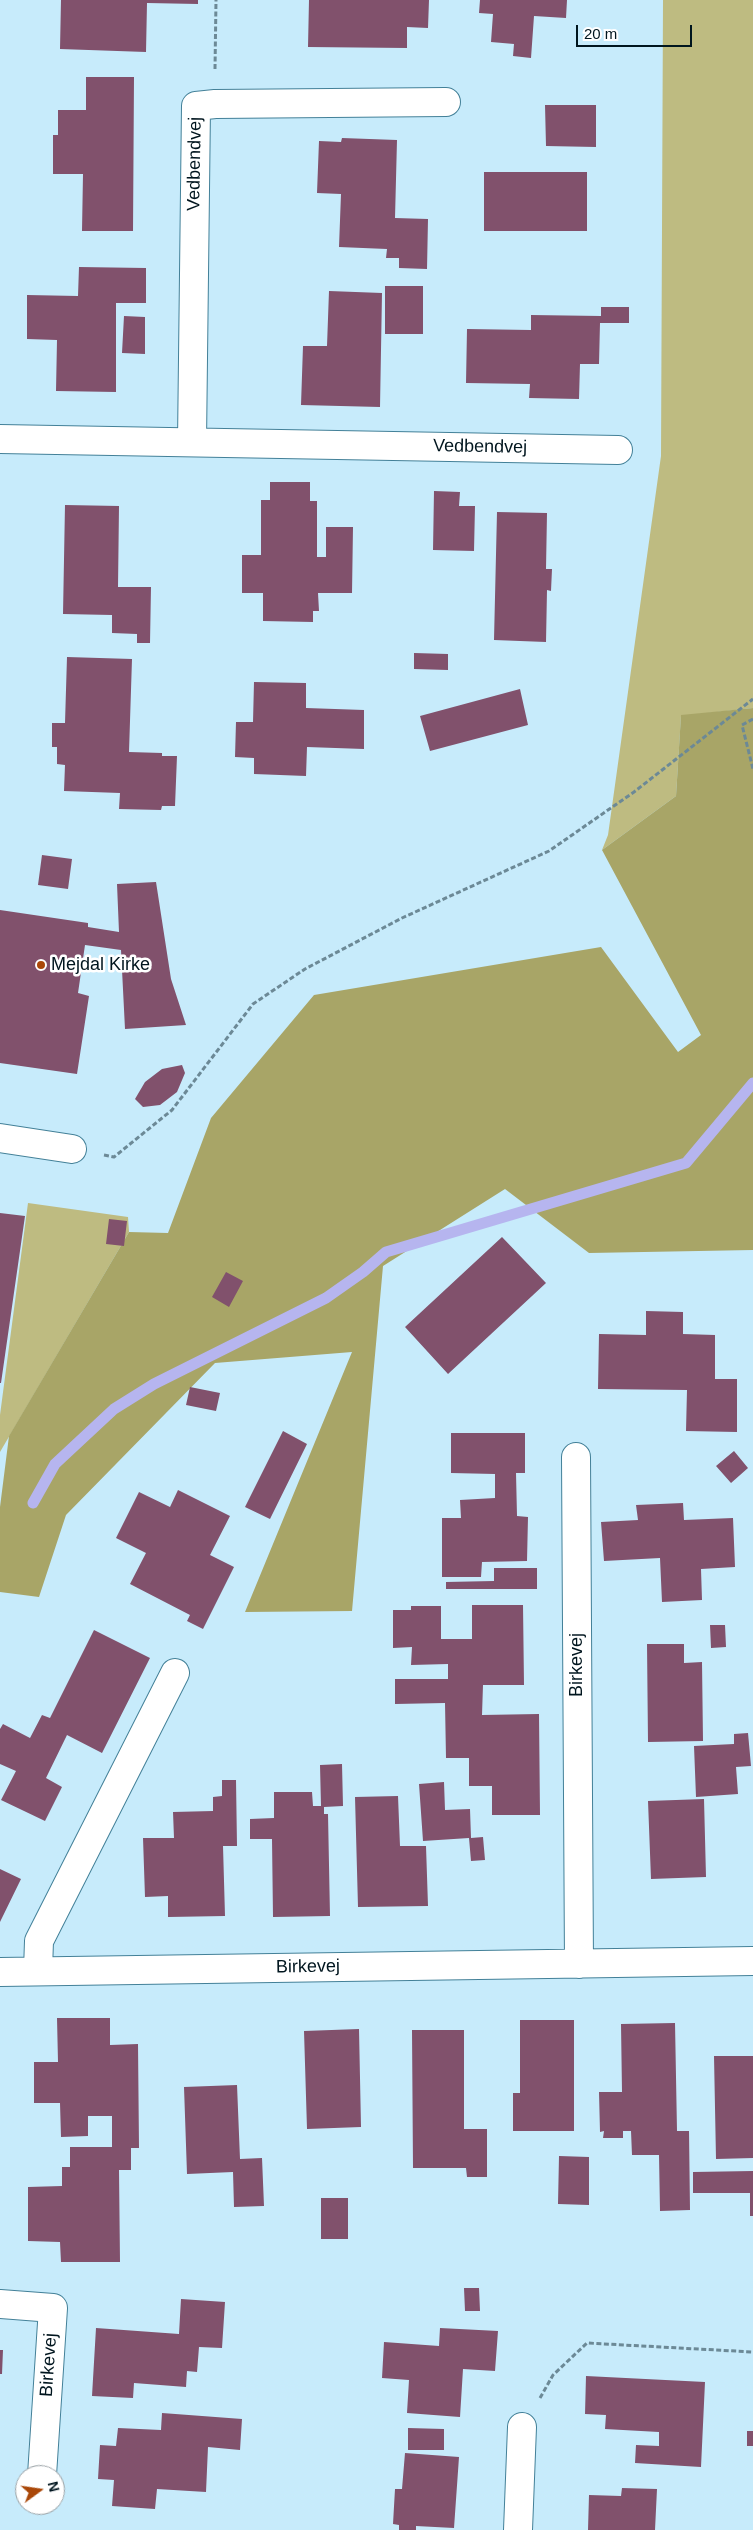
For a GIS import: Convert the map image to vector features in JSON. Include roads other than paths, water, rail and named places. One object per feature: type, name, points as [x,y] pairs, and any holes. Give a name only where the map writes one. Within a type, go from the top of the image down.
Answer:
[{"type":"street","name":"Vedbendvej","points":[[192,442],[196,106],[215,104],[446,102]]},
{"type":"street","name":"Vedbendvej","points":[[0,439],[618,450]]},
{"type":"street","points":[[0,1138],[72,1149]]},
{"type":"street","name":"Birkevej","points":[[576,1457],[579,1964]]},
{"type":"street","points":[[38,1970],[40,1941],[175,1673]]},
{"type":"street","name":"Birkevej","points":[[0,1972],[753,1961]]},
{"type":"street","name":"Birkevej","points":[[0,2304],[53,2308],[43,2465]]},
{"type":"street","points":[[518,2530],[522,2428]]},
{"type":"waterway","points":[[33,1503],[55,1464],[114,1409],[154,1384],[326,1298],[363,1272],[386,1252],[686,1163],[753,1083]]},
{"type":"place","name":"Mejdal Kirke","points":[[41,965]]}]
